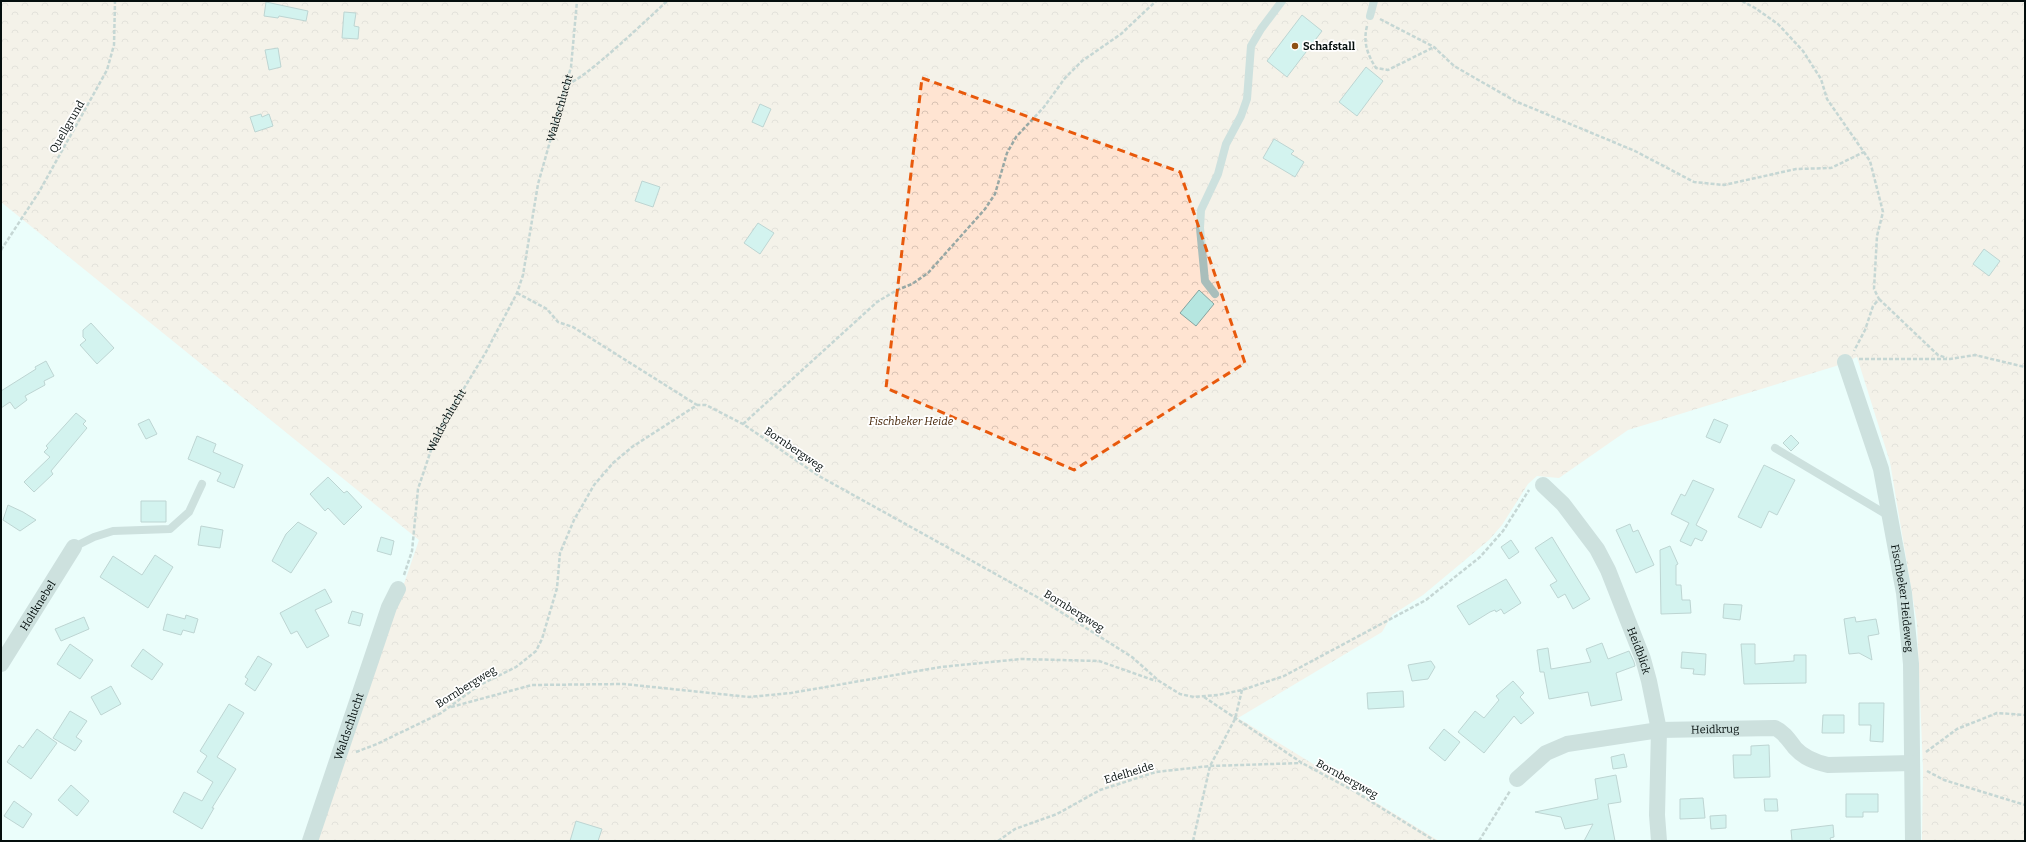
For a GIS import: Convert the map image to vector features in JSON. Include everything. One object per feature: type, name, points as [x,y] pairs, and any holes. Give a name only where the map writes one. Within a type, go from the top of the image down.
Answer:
[{"type":"street","name":"Fischbeker Heideweg","points":[[1851,358],[1881,470],[1891,517],[1909,635],[1913,841]]},
{"type":"street","name":"Heidblick","points":[[1543,485],[1563,504],[1584,529],[1608,570],[1643,659],[1659,730],[1657,815],[1659,841]]},
{"type":"street","name":"Holtknebel","points":[[1,664],[74,547]]},
{"type":"street","name":"Waldschlucht","points":[[310,841],[389,607],[398,589]]},
{"type":"street","name":"Heidkrug","points":[[1517,779],[1546,753],[1567,744],[1659,730],[1775,728],[1784,734],[1803,755],[1818,763],[1912,763]]},
{"type":"lane","points":[[1216,294],[1205,281],[1200,228],[1201,210],[1218,174],[1226,144],[1241,116],[1247,99],[1251,46],[1261,29],[1282,1]]},
{"type":"lane","points":[[1370,16],[1374,1]]},
{"type":"lane","points":[[1775,448],[1891,517]]},
{"type":"lane","points":[[74,547],[94,537],[113,531],[170,529],[189,512],[202,484]]},
{"type":"path","name":"Quellgrund","points":[[1,250],[38,192],[107,70],[114,45],[115,1]]},
{"type":"path","name":"Waldschlucht","points":[[398,589],[409,561],[418,489],[433,444],[446,418],[489,346],[517,294],[523,276],[539,177],[571,66],[577,1]]},
{"type":"path","points":[[567,84],[578,78],[667,1]]},
{"type":"path","points":[[743,424],[877,302],[928,274],[985,209],[995,194],[1007,153],[1016,137],[1044,107],[1064,78],[1082,61],[1121,34],[1156,1]]},
{"type":"path","points":[[1742,1],[1778,24],[1803,51],[1821,79],[1827,99],[1870,161],[1882,212],[1877,236],[1874,289],[1879,299],[1938,355],[1950,359]]},
{"type":"path","points":[[1434,47],[1388,70],[1376,68],[1369,58],[1365,46],[1365,34],[1370,16],[1434,47],[1454,66],[1515,101],[1635,151],[1694,182],[1724,185],[1796,169],[1831,168],[1864,152]]},
{"type":"path","name":"Bornbergweg","points":[[517,294],[547,309],[558,322],[573,327],[697,405],[706,405],[743,424],[820,476],[1036,597],[1132,657],[1159,681],[1180,694],[1203,697],[1235,720],[1271,741],[1302,763],[1354,791],[1435,841]]},
{"type":"path","points":[[1879,299],[1873,306],[1865,330],[1851,358],[1950,359],[1974,355],[2025,367]]},
{"type":"path","name":"Bornbergweg","points":[[337,759],[377,744],[448,708],[478,686],[522,664],[536,651],[542,640],[558,588],[560,553],[574,520],[594,485],[613,464],[632,447],[697,405]]},
{"type":"path","points":[[1203,697],[1242,690],[1284,676],[1426,600],[1480,557],[1503,531],[1532,486],[1543,485]]},
{"type":"path","points":[[448,708],[532,686],[624,684],[749,697],[791,693],[941,667],[1022,660],[1099,661],[1159,681]]},
{"type":"path","points":[[1194,841],[1210,766],[1235,720],[1242,690]]},
{"type":"path","points":[[2025,715],[1997,713],[1957,729],[1912,763],[1944,780],[2025,805]]},
{"type":"path","name":"Edelheide","points":[[998,841],[1015,829],[1057,814],[1100,790],[1156,772],[1210,766],[1302,763]]},
{"type":"path","points":[[1479,841],[1517,779]]},
{"type":"highlighted area","points":[[922,78],[1180,172],[1245,363],[1074,470],[886,388]]},
{"type":"green space","name":"Fischbeker Heide","points":[[1,1],[2025,1],[2025,841],[1922,841],[1923,769],[1917,623],[1890,462],[1857,357],[1836,366],[1628,430],[1559,478],[1537,476],[1528,484],[1502,525],[1489,540],[1423,595],[1392,615],[1382,632],[1238,718],[1439,841],[316,841],[419,540],[1,202]]},
{"type":"building","points":[[266,2],[308,11],[306,21],[279,16],[278,18],[264,16]]},
{"type":"building","points":[[344,12],[356,13],[354,26],[359,27],[358,39],[342,38]]},
{"type":"building","name":"Schafstall","points":[[1302,15],[1322,31],[1287,77],[1267,61]]},
{"type":"building","points":[[278,48],[281,67],[269,70],[265,50]]},
{"type":"building","points":[[1366,67],[1383,81],[1357,116],[1339,102]]},
{"type":"building","points":[[760,104],[771,109],[763,127],[752,122]]},
{"type":"building","points":[[261,114],[262,117],[269,114],[273,126],[255,132],[250,117]]},
{"type":"building","points":[[1274,139],[1294,151],[1291,154],[1304,162],[1295,177],[1263,158]]},
{"type":"building","points":[[642,181],[660,187],[653,207],[635,201]]},
{"type":"building","points":[[758,223],[774,233],[760,254],[744,243]]},
{"type":"building","points":[[1984,249],[2000,261],[1989,276],[1973,264]]},
{"type":"building","points":[[1199,290],[1214,304],[1196,326],[1180,313]]},
{"type":"building","points":[[91,323],[114,348],[97,364],[80,345],[86,340],[83,337],[83,330]]},
{"type":"building","points":[[46,361],[54,376],[44,381],[45,385],[25,396],[27,400],[15,409],[10,402],[1,408],[1,391]]},
{"type":"building","points":[[76,413],[86,421],[83,424],[87,428],[51,471],[53,474],[34,492],[24,482],[50,457],[44,452],[48,448],[46,446]]},
{"type":"building","points":[[149,419],[157,434],[146,439],[138,424]]},
{"type":"building","points":[[1714,419],[1728,425],[1720,443],[1706,437]]},
{"type":"building","points":[[1791,435],[1799,443],[1791,451],[1783,443]]},
{"type":"building","points":[[197,436],[216,444],[213,452],[243,465],[234,488],[217,481],[221,473],[188,459]]},
{"type":"building","points":[[1764,465],[1795,480],[1777,515],[1769,511],[1761,528],[1738,517]]},
{"type":"building","points":[[328,477],[344,493],[347,491],[362,507],[344,525],[328,508],[325,511],[310,494]]},
{"type":"building","points":[[1693,480],[1714,489],[1696,525],[1707,531],[1702,541],[1695,538],[1691,546],[1680,541],[1689,523],[1671,514],[1681,494],[1685,496]]},
{"type":"building","points":[[141,501],[166,501],[166,522],[141,522]]},
{"type":"building","points":[[8,505],[36,520],[20,531],[3,520]]},
{"type":"building","points":[[298,522],[317,533],[291,573],[272,561],[286,534]]},
{"type":"building","points":[[1630,524],[1633,532],[1638,530],[1654,565],[1636,573],[1616,530]]},
{"type":"building","points":[[201,526],[223,530],[220,548],[198,545]]},
{"type":"building","points":[[381,537],[394,541],[391,555],[377,551]]},
{"type":"building","points":[[1552,537],[1590,599],[1573,609],[1565,594],[1558,598],[1550,585],[1557,581],[1535,548]]},
{"type":"building","points":[[1511,540],[1519,552],[1509,559],[1501,547]]},
{"type":"building","points":[[1670,546],[1678,564],[1676,565],[1676,585],[1681,585],[1682,600],[1690,600],[1691,613],[1661,614],[1660,550]]},
{"type":"building","points":[[155,555],[173,567],[148,608],[100,577],[113,556],[142,575]]},
{"type":"building","points":[[1506,579],[1521,603],[1504,614],[1501,609],[1496,612],[1495,610],[1490,612],[1469,625],[1457,606]]},
{"type":"building","points":[[325,589],[332,602],[315,610],[329,636],[307,648],[297,631],[291,634],[280,613]]},
{"type":"building","points":[[1724,604],[1742,605],[1740,620],[1723,618]]},
{"type":"building","points":[[352,611],[363,614],[360,626],[348,623]]},
{"type":"building","points":[[167,614],[185,619],[186,615],[198,619],[194,633],[183,630],[181,635],[163,630]]},
{"type":"building","points":[[84,617],[89,629],[61,641],[55,629]]},
{"type":"building","points":[[1855,617],[1856,622],[1876,619],[1879,634],[1868,636],[1872,660],[1859,653],[1849,654],[1844,619]]},
{"type":"building","points":[[1602,643],[1608,659],[1629,651],[1634,662],[1635,666],[1616,673],[1622,700],[1591,706],[1588,692],[1549,699],[1544,672],[1540,672],[1537,650],[1548,648],[1551,669],[1591,662],[1586,649]]},
{"type":"building","points":[[70,644],[93,660],[80,679],[57,664]]},
{"type":"building","points":[[1741,644],[1755,644],[1755,664],[1794,661],[1794,655],[1806,655],[1806,683],[1744,684]]},
{"type":"building","points":[[143,649],[163,664],[152,680],[131,666]]},
{"type":"building","points":[[1682,652],[1706,654],[1705,675],[1693,674],[1694,669],[1681,668]]},
{"type":"building","points":[[258,656],[272,664],[255,691],[245,684],[248,679],[245,677]]},
{"type":"building","points":[[1431,661],[1435,667],[1428,679],[1412,681],[1408,665]]},
{"type":"building","points":[[1513,681],[1524,693],[1520,697],[1534,713],[1521,724],[1514,716],[1484,753],[1458,732],[1475,711],[1484,718],[1499,700],[1496,696]]},
{"type":"building","points":[[111,686],[121,704],[101,715],[91,697]]},
{"type":"building","points":[[1403,691],[1404,707],[1368,709],[1367,693]]},
{"type":"building","points":[[1859,703],[1884,703],[1883,742],[1870,741],[1871,725],[1859,725]]},
{"type":"building","points":[[229,704],[244,713],[217,757],[236,769],[212,808],[214,808],[202,829],[173,812],[184,792],[202,801],[213,782],[197,772],[207,756],[200,751]]},
{"type":"building","points":[[70,711],[87,721],[76,737],[82,741],[75,751],[53,738]]},
{"type":"building","points":[[1823,715],[1844,715],[1844,733],[1822,733]]},
{"type":"building","points":[[37,729],[57,743],[31,779],[7,762],[19,745],[23,748]]},
{"type":"building","points":[[1444,729],[1460,742],[1445,761],[1429,748]]},
{"type":"building","points":[[1769,745],[1770,777],[1734,778],[1733,755],[1751,755],[1751,746]]},
{"type":"building","points":[[1624,754],[1627,767],[1613,769],[1611,757]]},
{"type":"building","points":[[1616,775],[1621,802],[1608,804],[1615,841],[1584,841],[1593,824],[1565,829],[1561,817],[1535,812],[1598,799],[1595,779]]},
{"type":"building","points":[[71,785],[89,801],[77,816],[58,800]]},
{"type":"building","points":[[1846,794],[1878,794],[1878,812],[1863,812],[1863,817],[1846,817]]},
{"type":"building","points":[[1703,798],[1705,818],[1680,819],[1680,799]]},
{"type":"building","points":[[1764,799],[1777,799],[1778,811],[1765,811]]},
{"type":"building","points":[[14,801],[32,814],[23,828],[4,816]]},
{"type":"building","points":[[1726,815],[1726,828],[1711,829],[1710,816]]},
{"type":"building","points":[[576,821],[602,829],[598,841],[570,841]]},
{"type":"building","points":[[1833,825],[1834,837],[1830,838],[1831,841],[1792,841],[1791,830]]},
{"type":"place","name":"Schafstall","points":[[1295,46]]}]
